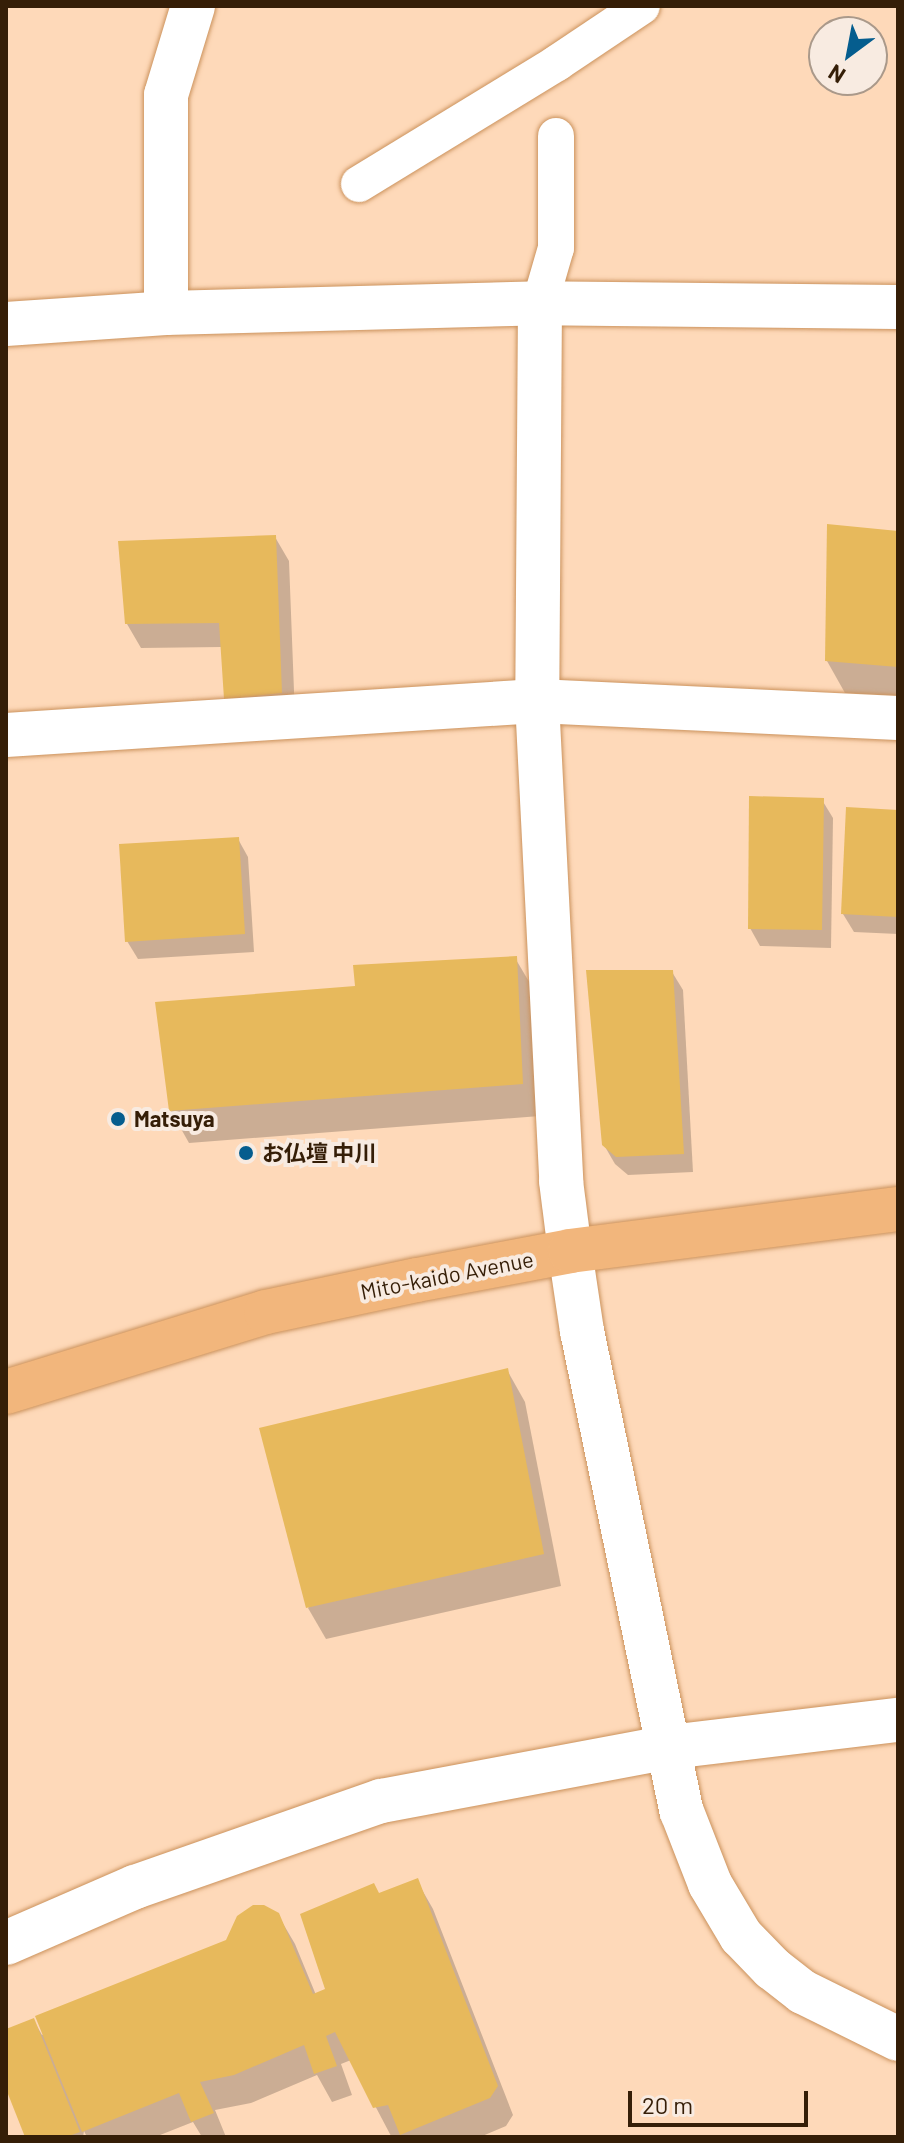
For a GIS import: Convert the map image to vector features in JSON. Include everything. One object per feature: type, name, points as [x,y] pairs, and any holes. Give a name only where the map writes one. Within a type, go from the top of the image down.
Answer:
[{"type":"highway","name":"Mito-kaido Avenue","points":[[6,1392],[266,1312],[570,1251],[898,1209]]},
{"type":"street","points":[[166,313],[166,95],[193,6]]},
{"type":"street","points":[[540,303],[537,701],[561,1181],[582,1331],[682,1812],[710,1884],[741,1936],[772,1968],[803,1992],[898,2039]]},
{"type":"street","points":[[6,324],[166,313],[540,303],[898,307]]},
{"type":"street","points":[[6,735],[537,701],[898,718]]},
{"type":"street","points":[[6,1943],[135,1887],[381,1801],[670,1747],[898,1720]]},
{"type":"lane","points":[[359,184],[557,63],[642,6]]},
{"type":"lane","points":[[540,303],[556,248],[556,136]]},
{"type":"building","points":[[827,524],[898,531],[898,667],[825,661]]},
{"type":"building","points":[[276,535],[282,693],[224,699],[219,623],[125,624],[118,541]]},
{"type":"building","points":[[749,796],[824,798],[822,930],[748,929]]},
{"type":"building","points":[[846,807],[898,810],[898,917],[841,914]]},
{"type":"building","points":[[239,837],[245,934],[125,942],[119,844]]},
{"type":"building","points":[[517,956],[523,1084],[169,1111],[155,1002],[355,986],[353,965]]},
{"type":"building","points":[[586,970],[673,970],[684,1154],[616,1157],[602,1145]]},
{"type":"building","points":[[508,1368],[544,1554],[306,1608],[259,1428]]},
{"type":"building","points":[[418,1878],[498,2086],[490,2098],[400,2135],[388,2105],[373,2108],[335,2032],[326,2036],[337,2066],[314,2074],[304,2045],[234,2075],[200,2082],[214,2113],[191,2122],[179,2093],[82,2132],[35,2016],[226,1940],[237,1916],[253,1905],[264,1905],[279,1913],[313,1994],[325,1989],[300,1914],[374,1883],[379,1893]]},
{"type":"building","points":[[34,2018],[80,2132],[66,2137],[25,2137],[6,2089],[6,2029]]},
{"type":"place","name":"Matsuya","points":[[118,1119]]},
{"type":"place","name":"お仏壇 中川","points":[[246,1153]]}]
